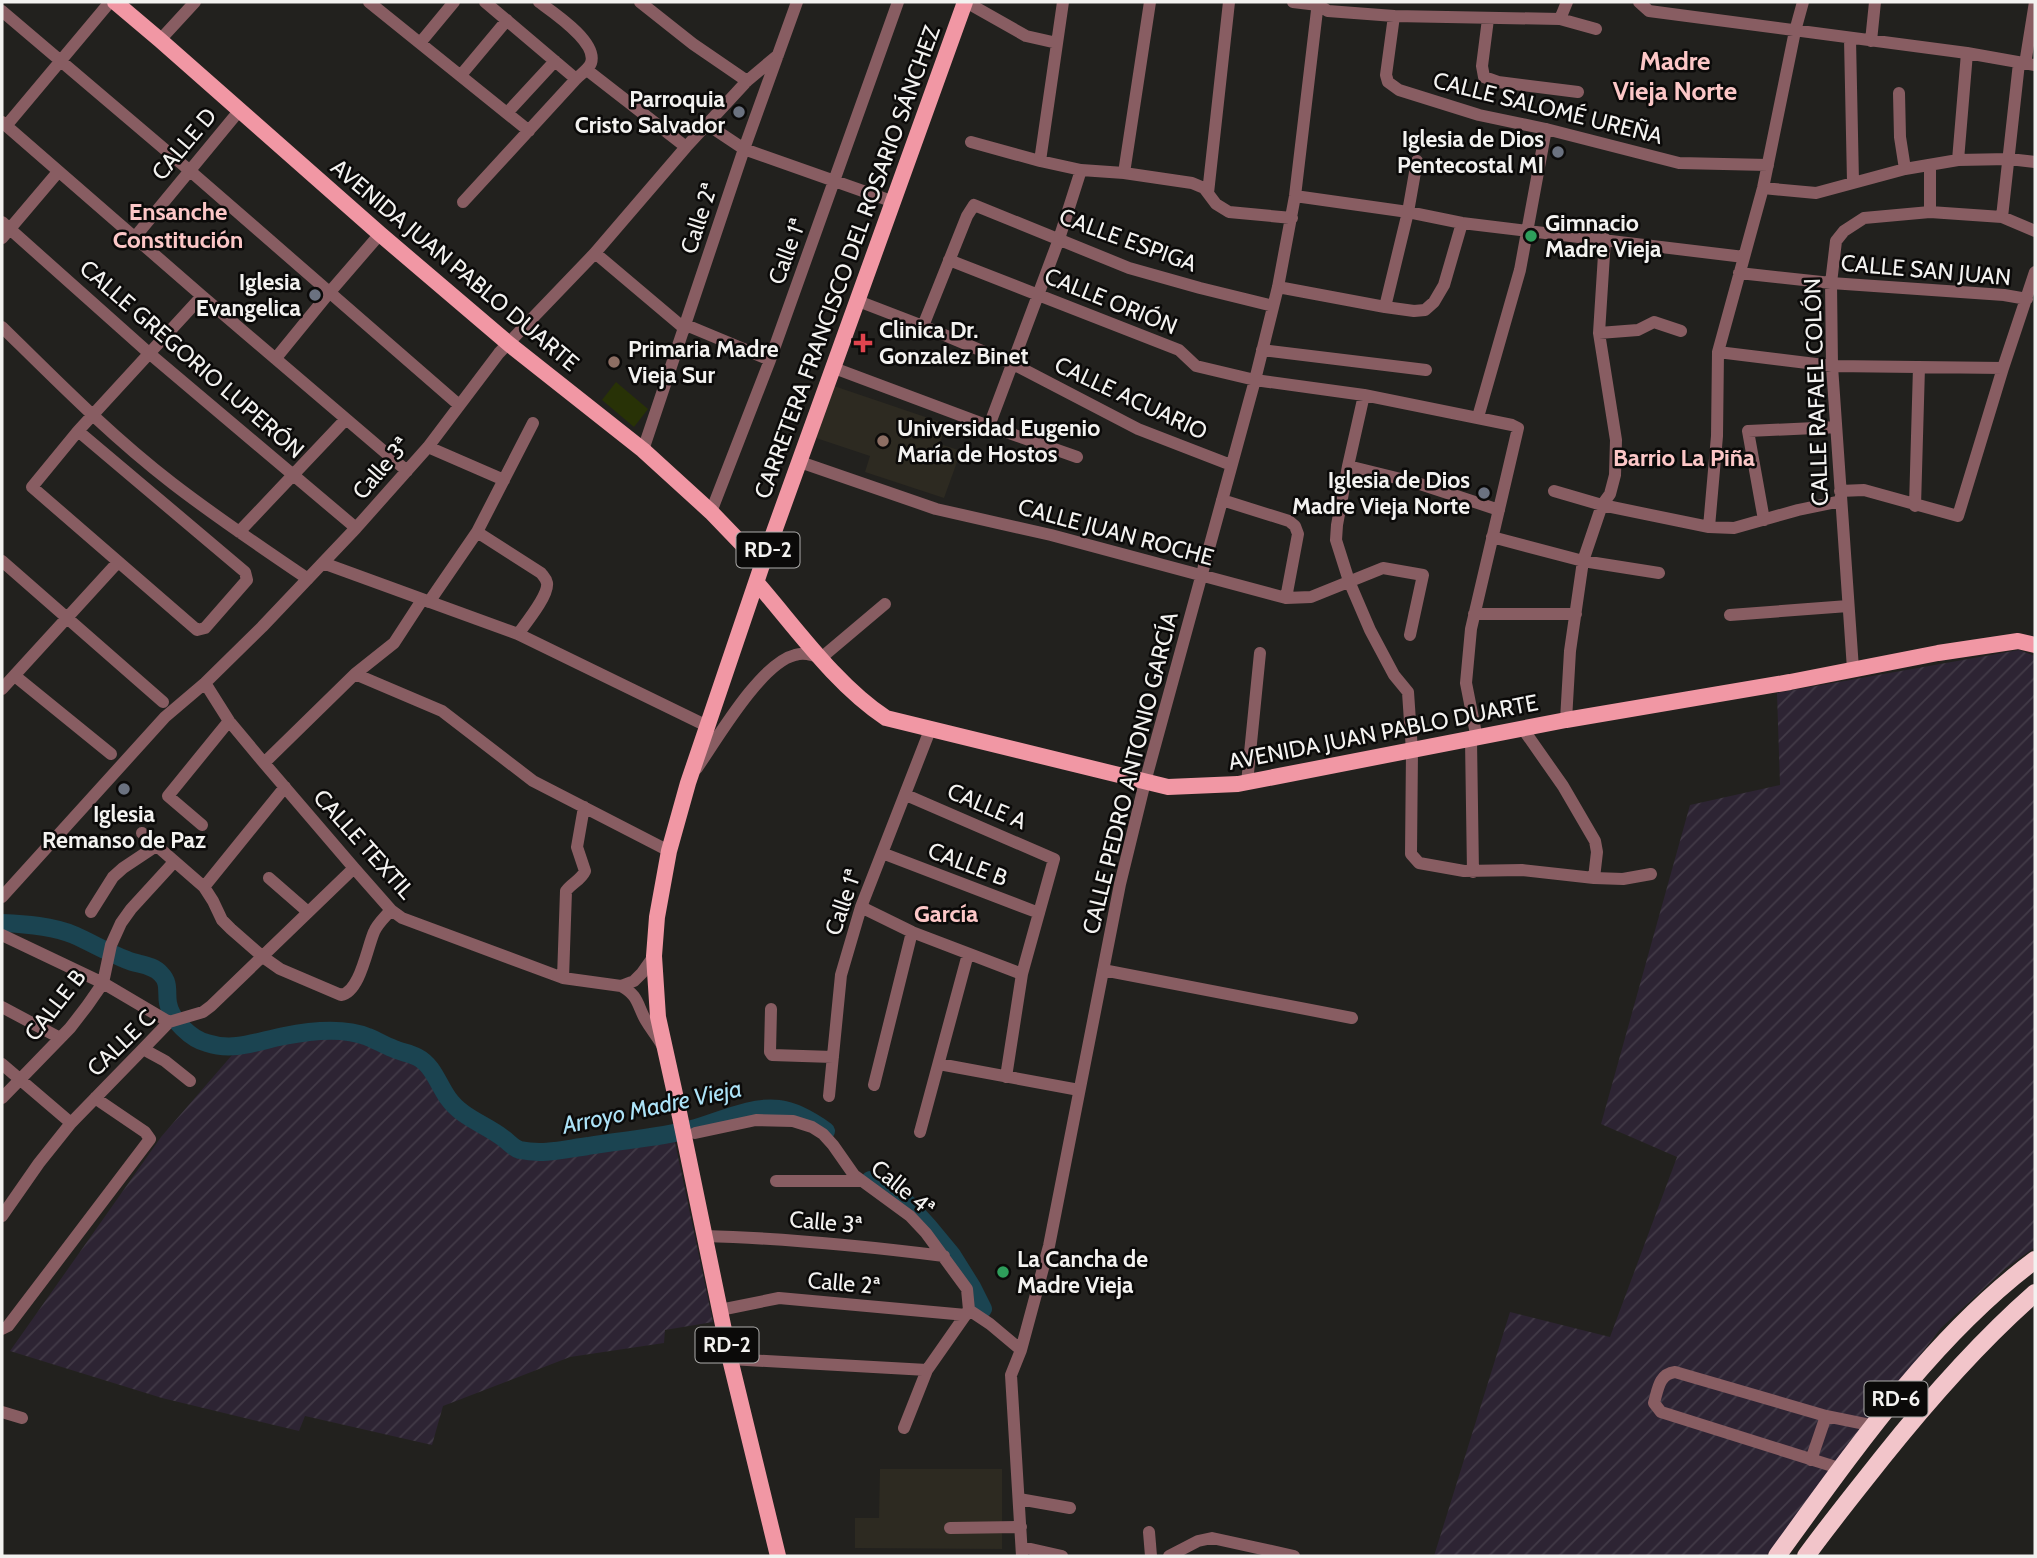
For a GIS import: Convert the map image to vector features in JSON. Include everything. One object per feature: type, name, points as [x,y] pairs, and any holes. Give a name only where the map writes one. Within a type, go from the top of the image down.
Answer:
[{"type":"highway","name":"RD-6","points":[[1777,1556],[1875,1426],[1944,1344],[1977,1310],[2035,1261]]},
{"type":"highway","name":"RD-6","points":[[1806,1556],[1928,1402],[1978,1346],[2035,1293]]},
{"type":"main road","name":"AVENIDA JUAN PABLO DUARTE","points":[[112,2],[160,40],[509,344],[643,450],[711,512],[762,565]]},
{"type":"main road","name":"CARRETERA FRANCISCO DEL ROSARIO SÁNCHEZ","points":[[778,1556],[730,1359],[704,1236],[689,1132],[679,1112],[663,1046],[654,991],[657,917],[669,851],[707,726],[762,565],[966,2]]},
{"type":"main road","name":"AVENIDA JUAN PABLO DUARTE","points":[[757,583],[863,704],[886,719],[1168,787],[1247,783],[1566,720],[1790,682],[1853,668],[2018,641],[2035,645]]},
{"type":"street","points":[[112,2],[4,124],[407,471]]},
{"type":"street","points":[[160,40],[195,2]]},
{"type":"street","points":[[369,2],[529,131]]},
{"type":"street","points":[[420,43],[454,2]]},
{"type":"street","points":[[485,2],[576,79]]},
{"type":"street","points":[[463,202],[592,62],[587,44],[580,35],[540,2]]},
{"type":"street","points":[[640,2],[692,44],[747,81]]},
{"type":"street","name":"Calle 2ª","points":[[643,450],[744,149],[797,2]]},
{"type":"street","name":"Calle 1ª","points":[[711,512],[770,360],[898,2]]},
{"type":"street","points":[[966,2],[1027,36],[1057,43]]},
{"type":"street","points":[[1040,161],[1063,2]]},
{"type":"street","points":[[1124,173],[1150,2]]},
{"type":"street","points":[[1209,193],[1229,2]]},
{"type":"street","points":[[1293,2],[1318,3],[1328,11],[1394,16],[1560,19],[1596,29]]},
{"type":"street","points":[[1560,19],[1567,2]]},
{"type":"street","points":[[1639,2],[1649,11],[1967,53],[2026,64]]},
{"type":"street","points":[[1709,527],[1717,436],[1718,352],[1763,188],[1803,2]]},
{"type":"street","points":[[1871,41],[1875,2]]},
{"type":"street","points":[[2002,217],[2008,159],[2034,9],[2021,2]]},
{"type":"street","name":"CALLE PEDRO ANTONIO GARCÍA","points":[[1022,1552],[1011,1375],[1021,1350],[1049,1246],[1120,884],[1145,782],[1278,287],[1292,218],[1318,3]]},
{"type":"street","points":[[2,10],[459,405]]},
{"type":"street","name":"CALLE SALOMÉ UREÑA","points":[[1394,16],[1386,75],[1393,87],[1406,93],[1479,116],[1546,129],[1679,163],[1768,165]]},
{"type":"street","points":[[1488,19],[1482,66],[1484,77],[1498,82],[1578,92]]},
{"type":"street","points":[[461,75],[507,20]]},
{"type":"street","points":[[1850,39],[1853,182]]},
{"type":"street","points":[[1958,160],[1967,53]]},
{"type":"street","name":"Calle 3ª","points":[[2,897],[165,717],[205,683],[356,528],[428,447],[499,353],[595,253],[747,81],[778,55]]},
{"type":"street","points":[[507,113],[555,61]]},
{"type":"street","points":[[587,70],[686,147]]},
{"type":"street","points":[[1899,93],[1900,137],[1905,169]]},
{"type":"street","name":"CALLE D","points":[[135,237],[239,111]]},
{"type":"street","points":[[708,125],[744,149],[894,202]]},
{"type":"street","points":[[1478,418],[1520,270],[1546,129]]},
{"type":"street","points":[[971,142],[1081,170],[1192,183],[1204,188],[1216,204],[1228,212],[1292,218]]},
{"type":"street","points":[[1763,188],[1816,193],[1905,169],[1958,160],[2008,159],[2035,162]]},
{"type":"street","points":[[1385,307],[1408,212],[1417,161]]},
{"type":"street","points":[[1930,164],[1930,212]]},
{"type":"street","points":[[989,426],[1059,239],[1081,170]]},
{"type":"street","points":[[5,230],[58,172]]},
{"type":"street","points":[[1295,196],[1408,212],[1462,223],[1744,257]]},
{"type":"street","name":"CALLE ESPIGA","points":[[949,260],[974,205],[1129,268],[1273,306]]},
{"type":"street","name":"CALLE RAFAEL COLÓN","points":[[1853,668],[1832,366],[1830,283],[1836,241],[1844,231],[1864,218],[1930,212],[2002,217],[2035,231]]},
{"type":"street","points":[[1278,287],[1421,311],[1431,305],[1444,285],[1462,223]]},
{"type":"street","name":"CALLE GREGORIO LUPERÓN","points":[[5,230],[356,528]]},
{"type":"street","points":[[276,358],[380,234]]},
{"type":"street","points":[[1566,720],[1570,651],[1583,561],[1602,505],[1610,494],[1615,475],[1619,429],[1599,333],[1605,239]]},
{"type":"street","points":[[595,253],[685,327],[770,360]]},
{"type":"street","points":[[922,326],[949,260]]},
{"type":"street","name":"CALLE ORIÓN","points":[[949,260],[1179,351],[1196,366],[1255,380],[1364,395],[1512,425],[1518,428],[1499,510]]},
{"type":"street","points":[[1554,491],[1602,505],[1709,527],[1734,528],[1864,491],[1958,516],[2035,272]]},
{"type":"street","name":"CALLE SAN JUAN","points":[[1739,273],[2027,299]]},
{"type":"street","points":[[78,431],[245,572],[247,578],[205,628],[197,630],[32,487],[78,431],[202,296]]},
{"type":"street","name":"CALLE ACUARIO","points":[[858,302],[1013,364],[1138,429],[1231,466]]},
{"type":"street","points":[[1599,333],[1638,330],[1654,322],[1681,331]]},
{"type":"street","points":[[2,327],[93,415],[170,482],[308,579]]},
{"type":"street","points":[[1262,350],[1426,370]]},
{"type":"street","points":[[1718,352],[1832,366],[2003,368]]},
{"type":"street","points":[[1915,506],[1919,367]]},
{"type":"street","points":[[834,368],[1077,457]]},
{"type":"street","points":[[1364,395],[1338,517],[1336,540],[1349,582],[1388,664],[1408,692],[1412,751],[1411,854],[1419,863],[1455,871],[1522,870],[1623,879],[1651,874]]},
{"type":"street","points":[[239,532],[346,419]]},
{"type":"street","points":[[264,763],[355,674],[394,643],[478,533],[533,422]]},
{"type":"street","points":[[1763,520],[1748,431],[1836,427]]},
{"type":"street","points":[[428,447],[504,480]]},
{"type":"street","name":"CALLE JUAN ROCHE","points":[[800,462],[936,509],[1051,535],[1286,598],[1311,597],[1383,568],[1423,575],[1410,635]]},
{"type":"street","points":[[1348,466],[1418,483],[1499,510],[1471,629],[1466,683],[1474,739],[1473,872]]},
{"type":"street","points":[[1222,500],[1289,521],[1295,526],[1298,534],[1286,598]]},
{"type":"street","points":[[478,533],[541,572],[545,579],[547,585],[544,595],[518,634]]},
{"type":"street","points":[[1492,537],[1583,561],[1659,573]]},
{"type":"street","points":[[2,689],[118,562]]},
{"type":"street","points":[[2,563],[163,702]]},
{"type":"street","points":[[323,563],[518,634],[707,726]]},
{"type":"street","points":[[688,783],[740,706],[770,669],[793,655],[808,653],[821,658],[885,604]]},
{"type":"street","points":[[1730,615],[1848,606]]},
{"type":"street","points":[[1474,614],[1576,614]]},
{"type":"street","points":[[1247,783],[1260,653]]},
{"type":"street","points":[[355,674],[442,711],[533,781],[669,851]]},
{"type":"street","points":[[15,676],[111,754]]},
{"type":"street","name":"CALLE TEXTIL","points":[[205,683],[229,721],[391,910],[402,918],[563,978],[621,986]]},
{"type":"street","points":[[202,825],[168,796],[229,721]]},
{"type":"street","points":[[1523,729],[1563,786],[1595,841],[1597,852],[1594,878]]},
{"type":"street","name":"Calle 1ª","points":[[829,1096],[841,975],[861,908],[930,730]]},
{"type":"street","points":[[204,887],[285,787]]},
{"type":"street","name":"CALLE A","points":[[906,795],[1053,857],[1038,914]]},
{"type":"street","points":[[563,978],[566,891],[585,871],[578,847],[584,807]]},
{"type":"street","points":[[142,833],[204,887],[222,920],[263,957],[280,969],[341,995],[347,994],[356,982],[374,931],[391,910]]},
{"type":"street","points":[[91,912],[113,877],[156,846]]},
{"type":"street","name":"CALLE B","points":[[882,853],[1038,914]]},
{"type":"street","name":"CALLE B","points":[[2,1098],[70,1028],[103,983],[109,951],[121,923],[174,862]]},
{"type":"street","name":"CALLE C","points":[[2,1216],[71,1123],[169,1023],[203,1012],[211,1006],[354,868]]},
{"type":"street","points":[[270,878],[308,912]]},
{"type":"street","points":[[861,908],[912,932],[1022,974]]},
{"type":"street","points":[[1006,1077],[1022,974],[1038,914]]},
{"type":"street","points":[[874,1085],[912,932]]},
{"type":"street","points":[[2,934],[103,983],[169,1023]]},
{"type":"street","points":[[920,1132],[968,954]]},
{"type":"street","points":[[621,986],[634,981],[642,974],[654,956]]},
{"type":"street","points":[[1103,970],[1352,1018]]},
{"type":"street","points":[[621,986],[635,997],[663,1046]]},
{"type":"street","points":[[2,1007],[60,1038]]},
{"type":"street","points":[[771,1009],[772,1055],[832,1057]]},
{"type":"street","points":[[143,1049],[165,1061],[190,1081]]},
{"type":"street","points":[[939,1064],[1079,1090]]},
{"type":"street","points":[[2,1065],[71,1123]]},
{"type":"street","points":[[2,1329],[8,1326],[150,1139],[145,1132],[95,1098]]},
{"type":"street","name":"Calle 4ª","points":[[689,1132],[756,1120],[793,1121],[812,1127],[822,1134],[860,1181],[910,1216],[926,1233],[967,1289],[967,1313]]},
{"type":"street","points":[[776,1181],[860,1181]]},
{"type":"street","name":"Calle 3ª","points":[[704,1236],[846,1244],[944,1256]]},
{"type":"street","name":"Calle 2ª","points":[[720,1310],[779,1298],[967,1313]]},
{"type":"street","points":[[904,1428],[927,1370],[967,1313],[990,1324],[1021,1350]]},
{"type":"street","points":[[730,1359],[927,1370]]},
{"type":"street","points":[[1842,1469],[1661,1412],[1654,1403],[1662,1379],[1665,1374],[1675,1372],[1826,1416],[1875,1426]]},
{"type":"street","points":[[2,1412],[22,1418]]},
{"type":"street","points":[[1811,1460],[1826,1416]]},
{"type":"street","points":[[1019,1499],[1070,1508]]},
{"type":"street","points":[[950,1528],[1021,1527]]},
{"type":"street","points":[[1149,1532],[1151,1556]]},
{"type":"street","points":[[1170,1556],[1198,1541],[1212,1538],[1294,1556]]},
{"type":"street","points":[[1022,1552],[1062,1556]]},
{"type":"shaded area","name":"Universidad Eugenio María de Hostos","points":[[834,386],[946,424],[940,444],[961,451],[944,498],[865,472],[870,456],[816,438]]},
{"type":"shaded area","points":[[2019,650],[2035,656],[2035,1247],[2006,1268],[1941,1328],[1766,1556],[1434,1556],[1510,1312],[1610,1337],[1677,1157],[1601,1124],[1690,805],[1780,785],[1777,693]]},
{"type":"shaded area","points":[[349,1032],[366,1036],[425,1062],[449,1100],[465,1116],[502,1137],[516,1149],[535,1153],[555,1152],[673,1133],[713,1322],[665,1330],[664,1343],[570,1357],[443,1406],[432,1445],[305,1416],[299,1431],[162,1398],[10,1351],[161,1137],[239,1047],[286,1035]]},
{"type":"shaded area","points":[[880,1469],[1002,1469],[1002,1549],[855,1548],[855,1518],[879,1518]]},
{"type":"green space","points":[[616,382],[648,409],[634,427],[602,400]]},
{"type":"waterway","name":"Arroyo Madre Vieja","points":[[2,923],[57,929],[131,962],[153,968],[166,981],[168,1003],[177,1022],[207,1043],[236,1046],[294,1034],[337,1031],[359,1034],[414,1056],[423,1060],[460,1111],[520,1150],[554,1151],[666,1135],[769,1108],[798,1114],[826,1131]]},
{"type":"waterway","name":"Arroyo Madre Vieja","points":[[870,1180],[908,1204],[928,1226],[952,1255],[983,1309]]},
{"type":"place","name":"Parroquia Cristo Salvador","points":[[739,112]]},
{"type":"place","name":"Iglesia de Dios Pentecostal MI","points":[[1558,152]]},
{"type":"place","name":"Gimnacio Madre Vieja","points":[[1531,236]]},
{"type":"place","name":"Iglesia Evangelica","points":[[315,295]]},
{"type":"place","name":"Clinica Dr. Gonzalez Binet","points":[[863,343]]},
{"type":"place","name":"Primaria Madre Vieja Sur","points":[[614,362]]},
{"type":"place","name":"Universidad Eugenio María de Hostos","points":[[883,441]]},
{"type":"place","name":"Iglesia de Dios Madre Vieja Norte","points":[[1484,493]]},
{"type":"place","name":"Iglesia Remanso de Paz","points":[[124,789]]},
{"type":"place","name":"La Cancha de Madre Vieja","points":[[1003,1272]]},
{"type":"district","name":"Madre Vieja Norte","points":[[1675,76]]},
{"type":"district","name":"Ensanche Constitución","points":[[178,226]]},
{"type":"district","name":"Barrio La Piña","points":[[1684,458]]},
{"type":"district","name":"García","points":[[946,914]]}]
